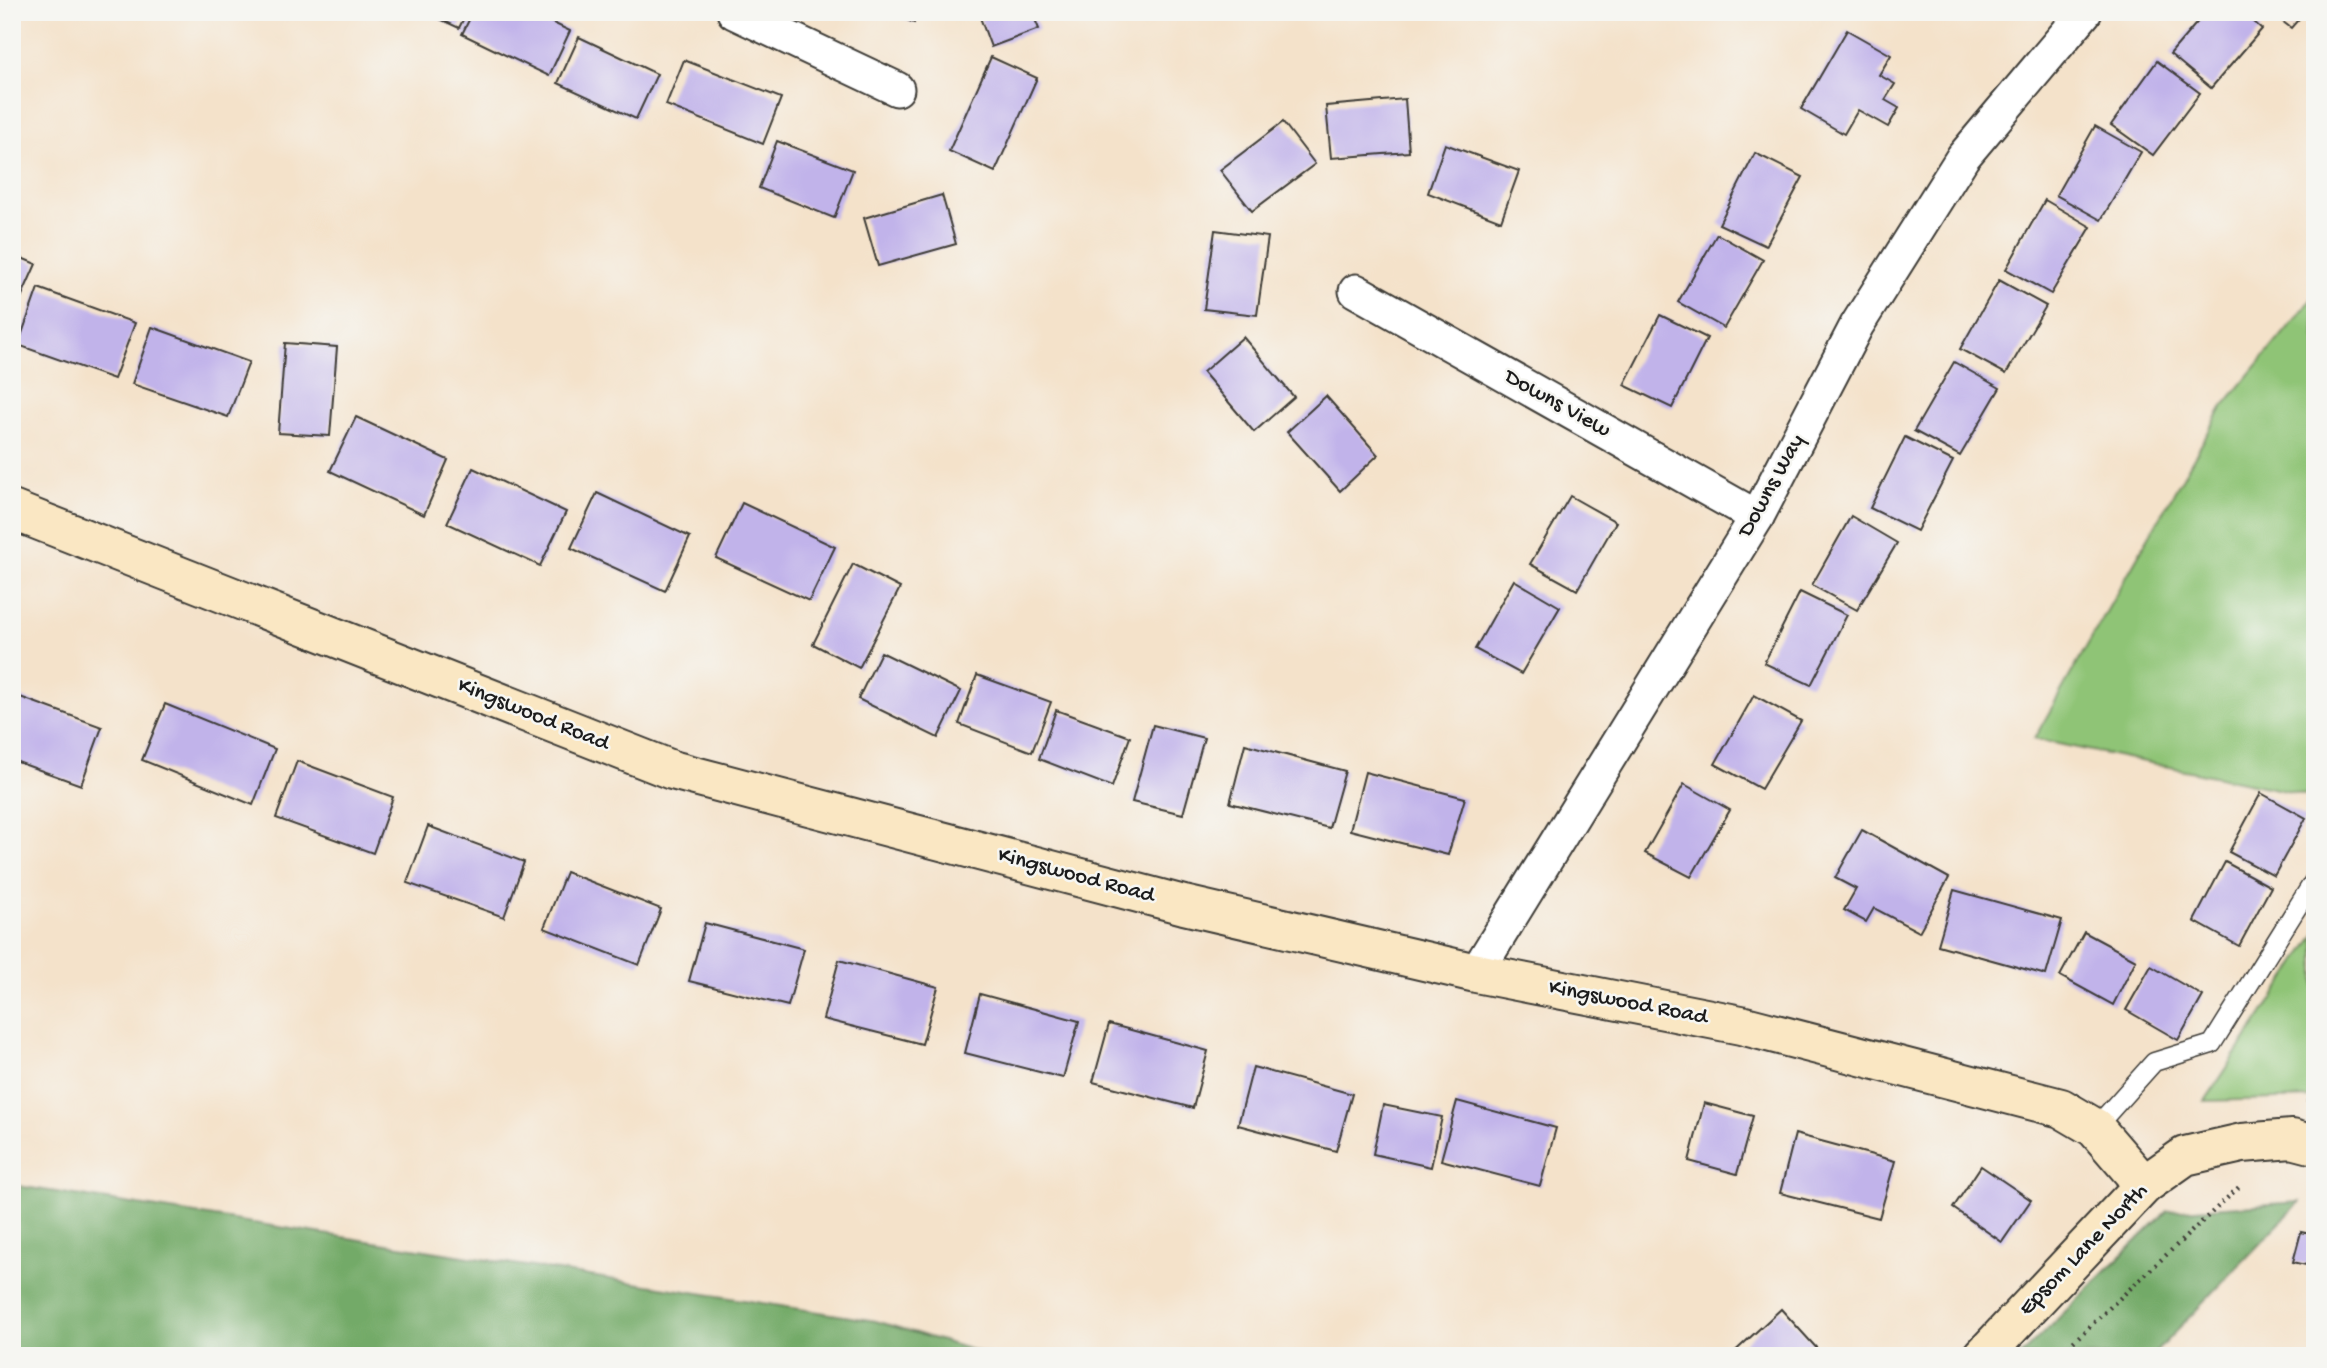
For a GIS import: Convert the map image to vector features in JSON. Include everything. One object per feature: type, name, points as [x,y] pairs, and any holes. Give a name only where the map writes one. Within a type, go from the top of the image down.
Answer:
[{"type":"street","points":[[734,12],[897,89]]},
{"type":"street","name":"Downs Way","points":[[1476,973],[1757,517],[1857,325],[1963,157],[2085,12]]},
{"type":"street","name":"Downs View","points":[[1356,292],[1757,517]]},
{"type":"street","name":"Kingswood Road","points":[[12,510],[672,770],[1184,905],[1476,973],[1741,1025],[2061,1108],[2095,1128],[2144,1185]]},
{"type":"street","name":"Epsom Lane North","points":[[1983,1356],[2144,1185],[2185,1156],[2254,1142],[2292,1139],[2315,1145]]},
{"type":"lane","points":[[2095,1128],[2154,1062],[2212,1044],[2315,880]]},
{"type":"path","points":[[2057,1356],[2243,1183]]},
{"type":"green space","points":[[2315,295],[2315,797],[2034,739],[2222,408]]},
{"type":"green space","points":[[2315,935],[2315,1098],[2205,1101]]},
{"type":"green space","points":[[12,1185],[876,1321],[992,1356],[12,1356]]},
{"type":"green space","points":[[2300,1202],[2152,1356],[2020,1356],[2167,1211]]},
{"type":"building","points":[[425,12],[467,12],[459,28]]},
{"type":"building","points":[[473,12],[530,12],[570,31],[549,76],[462,34]]},
{"type":"building","points":[[888,12],[918,12],[914,23]]},
{"type":"building","points":[[978,12],[1032,12],[1039,29],[991,47]]},
{"type":"building","points":[[2206,12],[2243,12],[2262,29],[2211,88],[2170,54]]},
{"type":"building","points":[[2270,12],[2305,12],[2291,28]]},
{"type":"building","points":[[1847,30],[1891,55],[1879,75],[1895,84],[1885,100],[1899,108],[1888,127],[1858,110],[1844,134],[1801,109]]},
{"type":"building","points":[[579,37],[657,74],[636,119],[558,83]]},
{"type":"building","points":[[991,57],[1037,78],[995,172],[949,151]]},
{"type":"building","points":[[684,60],[781,98],[763,144],[666,105]]},
{"type":"building","points":[[2157,61],[2200,93],[2153,155],[2111,125]]},
{"type":"building","points":[[1405,99],[1409,152],[1331,158],[1326,106]]},
{"type":"building","points":[[1283,122],[1315,164],[1252,211],[1220,170]]},
{"type":"building","points":[[2095,126],[2141,152],[2101,220],[2056,195]]},
{"type":"building","points":[[777,141],[853,170],[834,218],[759,188]]},
{"type":"building","points":[[1445,144],[1519,171],[1501,221],[1428,193]]},
{"type":"building","points":[[1755,153],[1803,177],[1766,246],[1719,224]]},
{"type":"building","points":[[942,195],[956,244],[878,266],[864,218]]},
{"type":"building","points":[[2045,200],[2091,227],[2051,294],[2006,269]]},
{"type":"building","points":[[1215,230],[1268,237],[1257,315],[1204,309]]},
{"type":"building","points":[[1717,234],[1763,260],[1724,328],[1678,302]]},
{"type":"building","points":[[12,254],[36,264],[12,318]]},
{"type":"building","points":[[1999,280],[2046,306],[2006,374],[1960,349]]},
{"type":"building","points":[[38,288],[135,323],[114,379],[18,345]]},
{"type":"building","points":[[1660,315],[1707,338],[1672,408],[1624,385]]},
{"type":"building","points":[[152,327],[249,362],[228,417],[132,384]]},
{"type":"building","points":[[1243,337],[1294,397],[1254,432],[1203,372]]},
{"type":"building","points":[[285,343],[337,347],[330,436],[278,433]]},
{"type":"building","points":[[1954,362],[2000,388],[1960,456],[1914,431]]},
{"type":"building","points":[[1326,396],[1378,455],[1340,491],[1287,432]]},
{"type":"building","points":[[356,417],[448,460],[424,515],[330,471]]},
{"type":"building","points":[[1905,437],[1953,461],[1917,531],[1870,508]]},
{"type":"building","points":[[473,468],[566,512],[540,566],[447,523]]},
{"type":"building","points":[[597,493],[690,537],[665,591],[571,548]]},
{"type":"building","points":[[1570,496],[1616,522],[1577,590],[1530,564]]},
{"type":"building","points":[[742,503],[835,547],[809,601],[716,558]]},
{"type":"building","points":[[1851,516],[1897,543],[1857,610],[1812,585]]},
{"type":"building","points":[[853,564],[900,588],[859,668],[813,644]]},
{"type":"building","points":[[1514,580],[1560,607],[1521,674],[1475,649]]},
{"type":"building","points":[[1800,592],[1847,615],[1811,685],[1764,663]]},
{"type":"building","points":[[881,652],[961,691],[938,738],[858,699]]},
{"type":"building","points":[[977,675],[1051,702],[1032,752],[959,724]]},
{"type":"building","points":[[12,694],[102,727],[81,785],[12,760]]},
{"type":"building","points":[[1754,695],[1801,721],[1761,789],[1715,764]]},
{"type":"building","points":[[165,704],[275,749],[253,805],[142,760]]},
{"type":"building","points":[[1056,710],[1130,737],[1112,787],[1039,759]]},
{"type":"building","points":[[1153,725],[1204,738],[1183,814],[1132,802]]},
{"type":"building","points":[[1245,744],[1345,771],[1329,828],[1230,803]]},
{"type":"building","points":[[297,761],[393,797],[373,853],[276,818]]},
{"type":"building","points":[[1365,772],[1465,798],[1448,855],[1350,830]]},
{"type":"building","points":[[1684,784],[1730,810],[1691,877],[1645,853]]},
{"type":"building","points":[[2261,793],[2306,818],[2274,876],[2229,852]]},
{"type":"building","points":[[428,826],[524,862],[504,917],[407,883]]},
{"type":"building","points":[[1862,830],[1949,878],[1919,932],[1874,908],[1866,922],[1844,910],[1856,889],[1835,878]]},
{"type":"building","points":[[2225,862],[2271,887],[2239,946],[2194,921]]},
{"type":"building","points":[[566,872],[661,909],[639,965],[544,928]]},
{"type":"building","points":[[1954,890],[2062,920],[2046,975],[1938,945]]},
{"type":"building","points":[[705,923],[804,949],[788,1006],[689,981]]},
{"type":"building","points":[[2084,932],[2136,960],[2113,1005],[2060,976]]},
{"type":"building","points":[[839,960],[938,987],[922,1044],[823,1019]]},
{"type":"building","points":[[2151,966],[2203,996],[2178,1040],[2126,1010]]},
{"type":"building","points":[[980,994],[1079,1021],[1063,1078],[965,1053]]},
{"type":"building","points":[[1109,1024],[1208,1051],[1193,1108],[1093,1082]]},
{"type":"building","points":[[1253,1067],[1352,1094],[1336,1151],[1238,1125]]},
{"type":"building","points":[[1457,1101],[1556,1128],[1540,1186],[1441,1160]]},
{"type":"building","points":[[1704,1103],[1753,1116],[1737,1174],[1689,1161]]},
{"type":"building","points":[[1383,1105],[1442,1117],[1431,1167],[1373,1154]]},
{"type":"building","points":[[1795,1134],[1895,1161],[1879,1218],[1780,1193]]},
{"type":"building","points":[[1981,1166],[2031,1200],[2002,1242],[1953,1208]]},
{"type":"building","points":[[2301,1232],[2315,1235],[2315,1267],[2293,1262]]},
{"type":"building","points":[[1781,1309],[1821,1353],[1818,1356],[1730,1356]]}]
